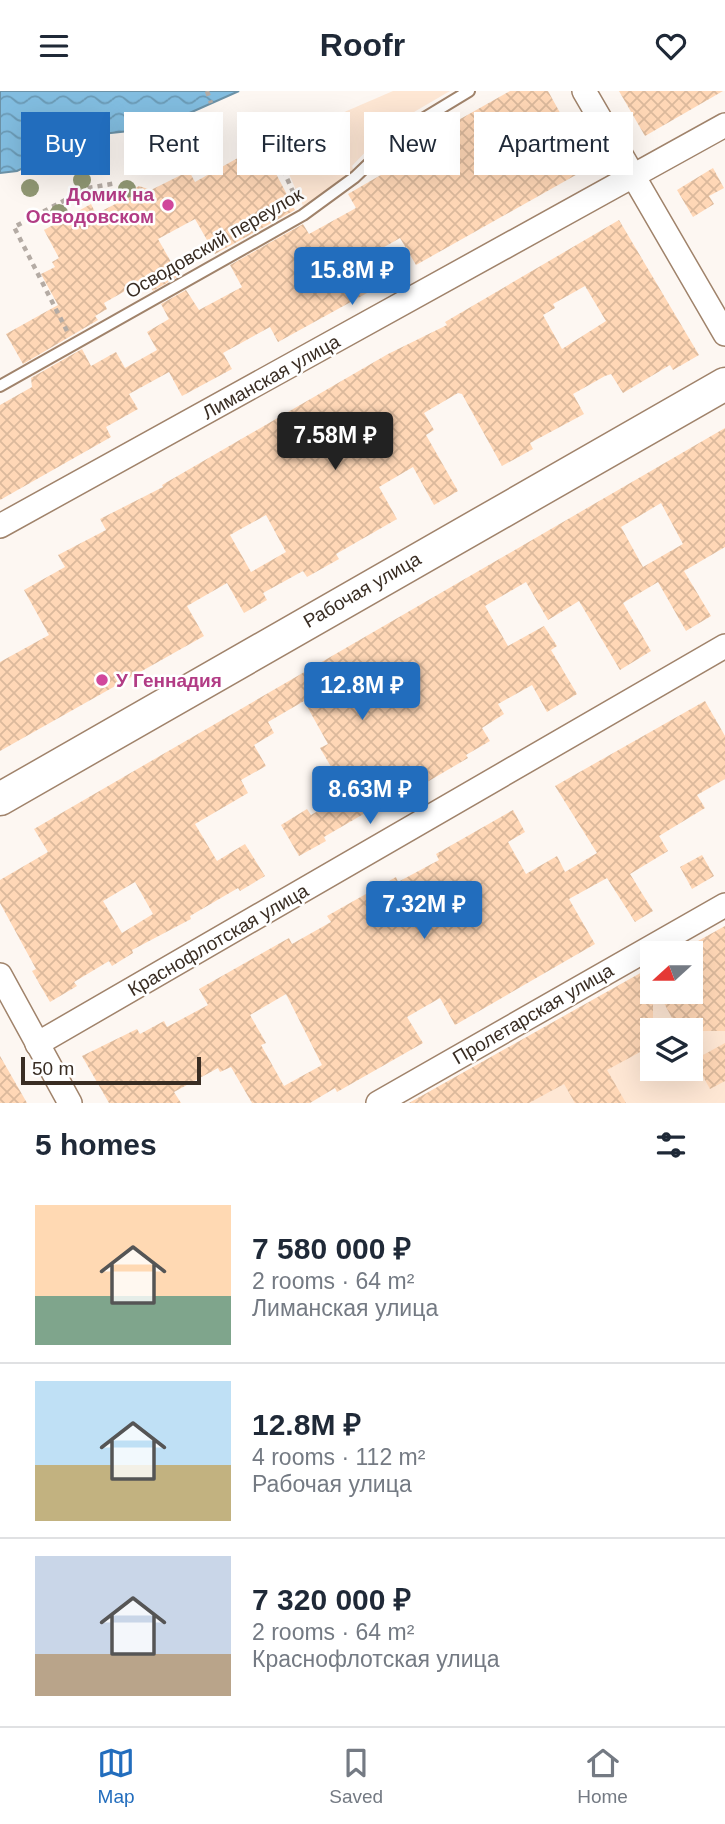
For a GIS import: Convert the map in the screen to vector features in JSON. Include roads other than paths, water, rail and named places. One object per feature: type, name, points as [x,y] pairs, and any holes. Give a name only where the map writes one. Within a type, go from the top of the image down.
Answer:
[{"type":"street","points":[[584,91],[725,334]]},
{"type":"street","name":"Лиманская улица","points":[[0,526],[725,125]]},
{"type":"street","name":"Рабочая улица","points":[[0,799],[725,384]]},
{"type":"street","name":"Краснофлотская улица","points":[[37,1044],[725,646]]},
{"type":"street","name":"Пролетарская улица","points":[[378,1103],[725,905]]},
{"type":"street","points":[[0,975],[70,1103]]},
{"type":"lane","name":"Осводовский переулок","points":[[0,386],[303,215],[355,177],[404,131],[469,91]]},
{"type":"water","points":[[0,91],[239,91],[192,112],[124,112],[124,132],[110,133],[110,112],[21,112],[21,169],[0,173]]},
{"type":"place","name":"Домик на Осводовском","points":[[168,205]]},
{"type":"place","name":"У Геннадия","points":[[102,680]]}]
